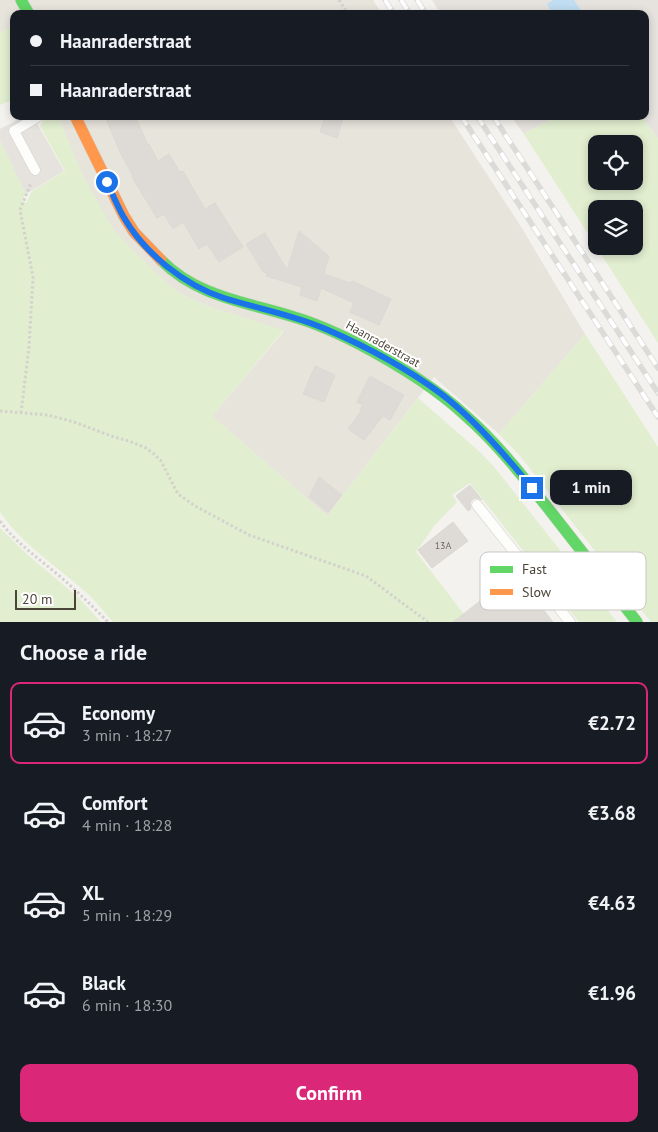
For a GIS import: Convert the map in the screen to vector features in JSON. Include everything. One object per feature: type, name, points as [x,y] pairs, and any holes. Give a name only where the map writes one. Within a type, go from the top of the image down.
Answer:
[{"type":"street","name":"Haanraderstraat","points":[[77,120],[124,216],[134,232],[169,268],[203,290],[223,298],[295,317],[327,329],[373,352],[440,394],[466,416],[520,473],[582,552]]},
{"type":"street","name":"Haanraderstraat","points":[[628,610],[637,622]]},
{"type":"lane","points":[[32,120],[14,131],[35,170]]},
{"type":"lane","points":[[477,505],[514,552]]},
{"type":"lane","points":[[560,610],[570,622]]},
{"type":"path","points":[[340,0],[346,10]]},
{"type":"path","points":[[21,413],[29,347],[33,277],[20,210],[35,170]]},
{"type":"path","points":[[0,411],[48,415],[74,422],[114,438],[129,440],[146,448],[161,461],[178,494],[195,506],[249,535],[366,576],[428,622]]},
{"type":"path","points":[[0,521],[8,532],[81,594],[108,622]]},
{"type":"shaded area","points":[[0,0],[373,0],[379,10],[10,10],[10,34],[0,40]]},
{"type":"shaded area","points":[[432,0],[658,0],[658,139],[644,120],[649,120],[649,10],[438,10]]},
{"type":"shaded area","points":[[17,120],[35,120],[64,171],[26,194],[0,140],[0,129]]},
{"type":"shaded area","points":[[60,120],[452,120],[520,225],[585,334],[499,434],[434,377],[327,516],[212,416],[284,331],[207,306],[179,293],[135,254],[114,231],[81,172]]},
{"type":"shaded area","points":[[514,120],[550,120],[524,134]]},
{"type":"green space","points":[[10,27],[10,101],[0,105],[0,33]]},
{"type":"green space","points":[[44,120],[60,120],[81,172],[114,231],[159,276],[179,293],[207,306],[284,330],[212,416],[327,516],[418,398],[481,453],[495,468],[562,552],[524,552],[470,483],[452,495],[457,502],[434,526],[416,552],[470,622],[113,622],[90,596],[20,536],[0,512],[0,140],[26,194],[22,200],[26,203],[32,191],[65,171],[40,126]]},
{"type":"green space","points":[[550,120],[644,120],[658,139],[658,343],[602,255],[643,255],[643,200],[588,200],[588,234],[524,134]]},
{"type":"green space","points":[[585,334],[658,447],[658,622],[651,622],[642,610],[646,610],[646,552],[596,552],[520,456],[499,434]]},
{"type":"green space","points":[[0,528],[28,555],[79,598],[101,622],[0,622]]},
{"type":"green space","points":[[570,610],[607,610],[617,622],[579,622]]},
{"type":"water","points":[[553,0],[574,0],[580,10],[551,10],[547,4]]},
{"type":"building","points":[[107,120],[137,120],[148,145],[158,161],[169,154],[180,172],[183,171],[205,209],[215,203],[243,247],[219,262],[207,244],[199,249],[183,222],[173,229],[164,214],[157,218],[132,177]]},
{"type":"building","points":[[324,120],[343,120],[337,138],[320,132]]},
{"type":"building","points":[[299,231],[329,256],[324,274],[351,283],[352,281],[391,299],[379,325],[350,312],[354,303],[321,288],[317,301],[300,295],[302,287],[266,276],[267,273],[263,272],[246,244],[265,233],[287,270]]},
{"type":"building","points":[[315,366],[335,375],[324,402],[303,394]]},
{"type":"building","points":[[370,376],[404,395],[390,420],[383,416],[364,440],[348,429],[362,410],[360,409],[363,405],[357,402]]},
{"type":"building","points":[[319,477],[342,495],[328,513],[309,497]]},
{"type":"building","points":[[470,485],[482,500],[473,499],[470,503],[471,509],[468,511],[456,496]]},
{"type":"building","points":[[453,522],[468,541],[432,568],[418,550]]},
{"type":"building","points":[[480,601],[480,610],[544,610],[553,622],[453,622]]},
{"type":"railway","points":[[385,0],[391,10]]},
{"type":"railway","points":[[401,0],[407,10]]},
{"type":"railway","points":[[417,0],[423,10]]},
{"type":"railway","points":[[464,120],[658,417]]},
{"type":"railway","points":[[480,120],[658,393]]},
{"type":"railway","points":[[496,120],[658,368]]},
{"type":"traffic: fast","points":[[21,0],[27,10]]},
{"type":"traffic: fast","points":[[161,260],[190,282],[223,297],[302,319],[326,328],[400,367],[427,385],[454,405],[489,438],[511,462],[582,552]]},
{"type":"traffic: fast","points":[[628,610],[637,622]]},
{"type":"traffic: slow","points":[[77,120],[124,216],[134,232],[161,260]]},
{"type":"route","points":[[107,182],[134,232],[169,268],[203,290],[223,298],[295,317],[327,329],[413,375],[466,416],[532,488]]}]
